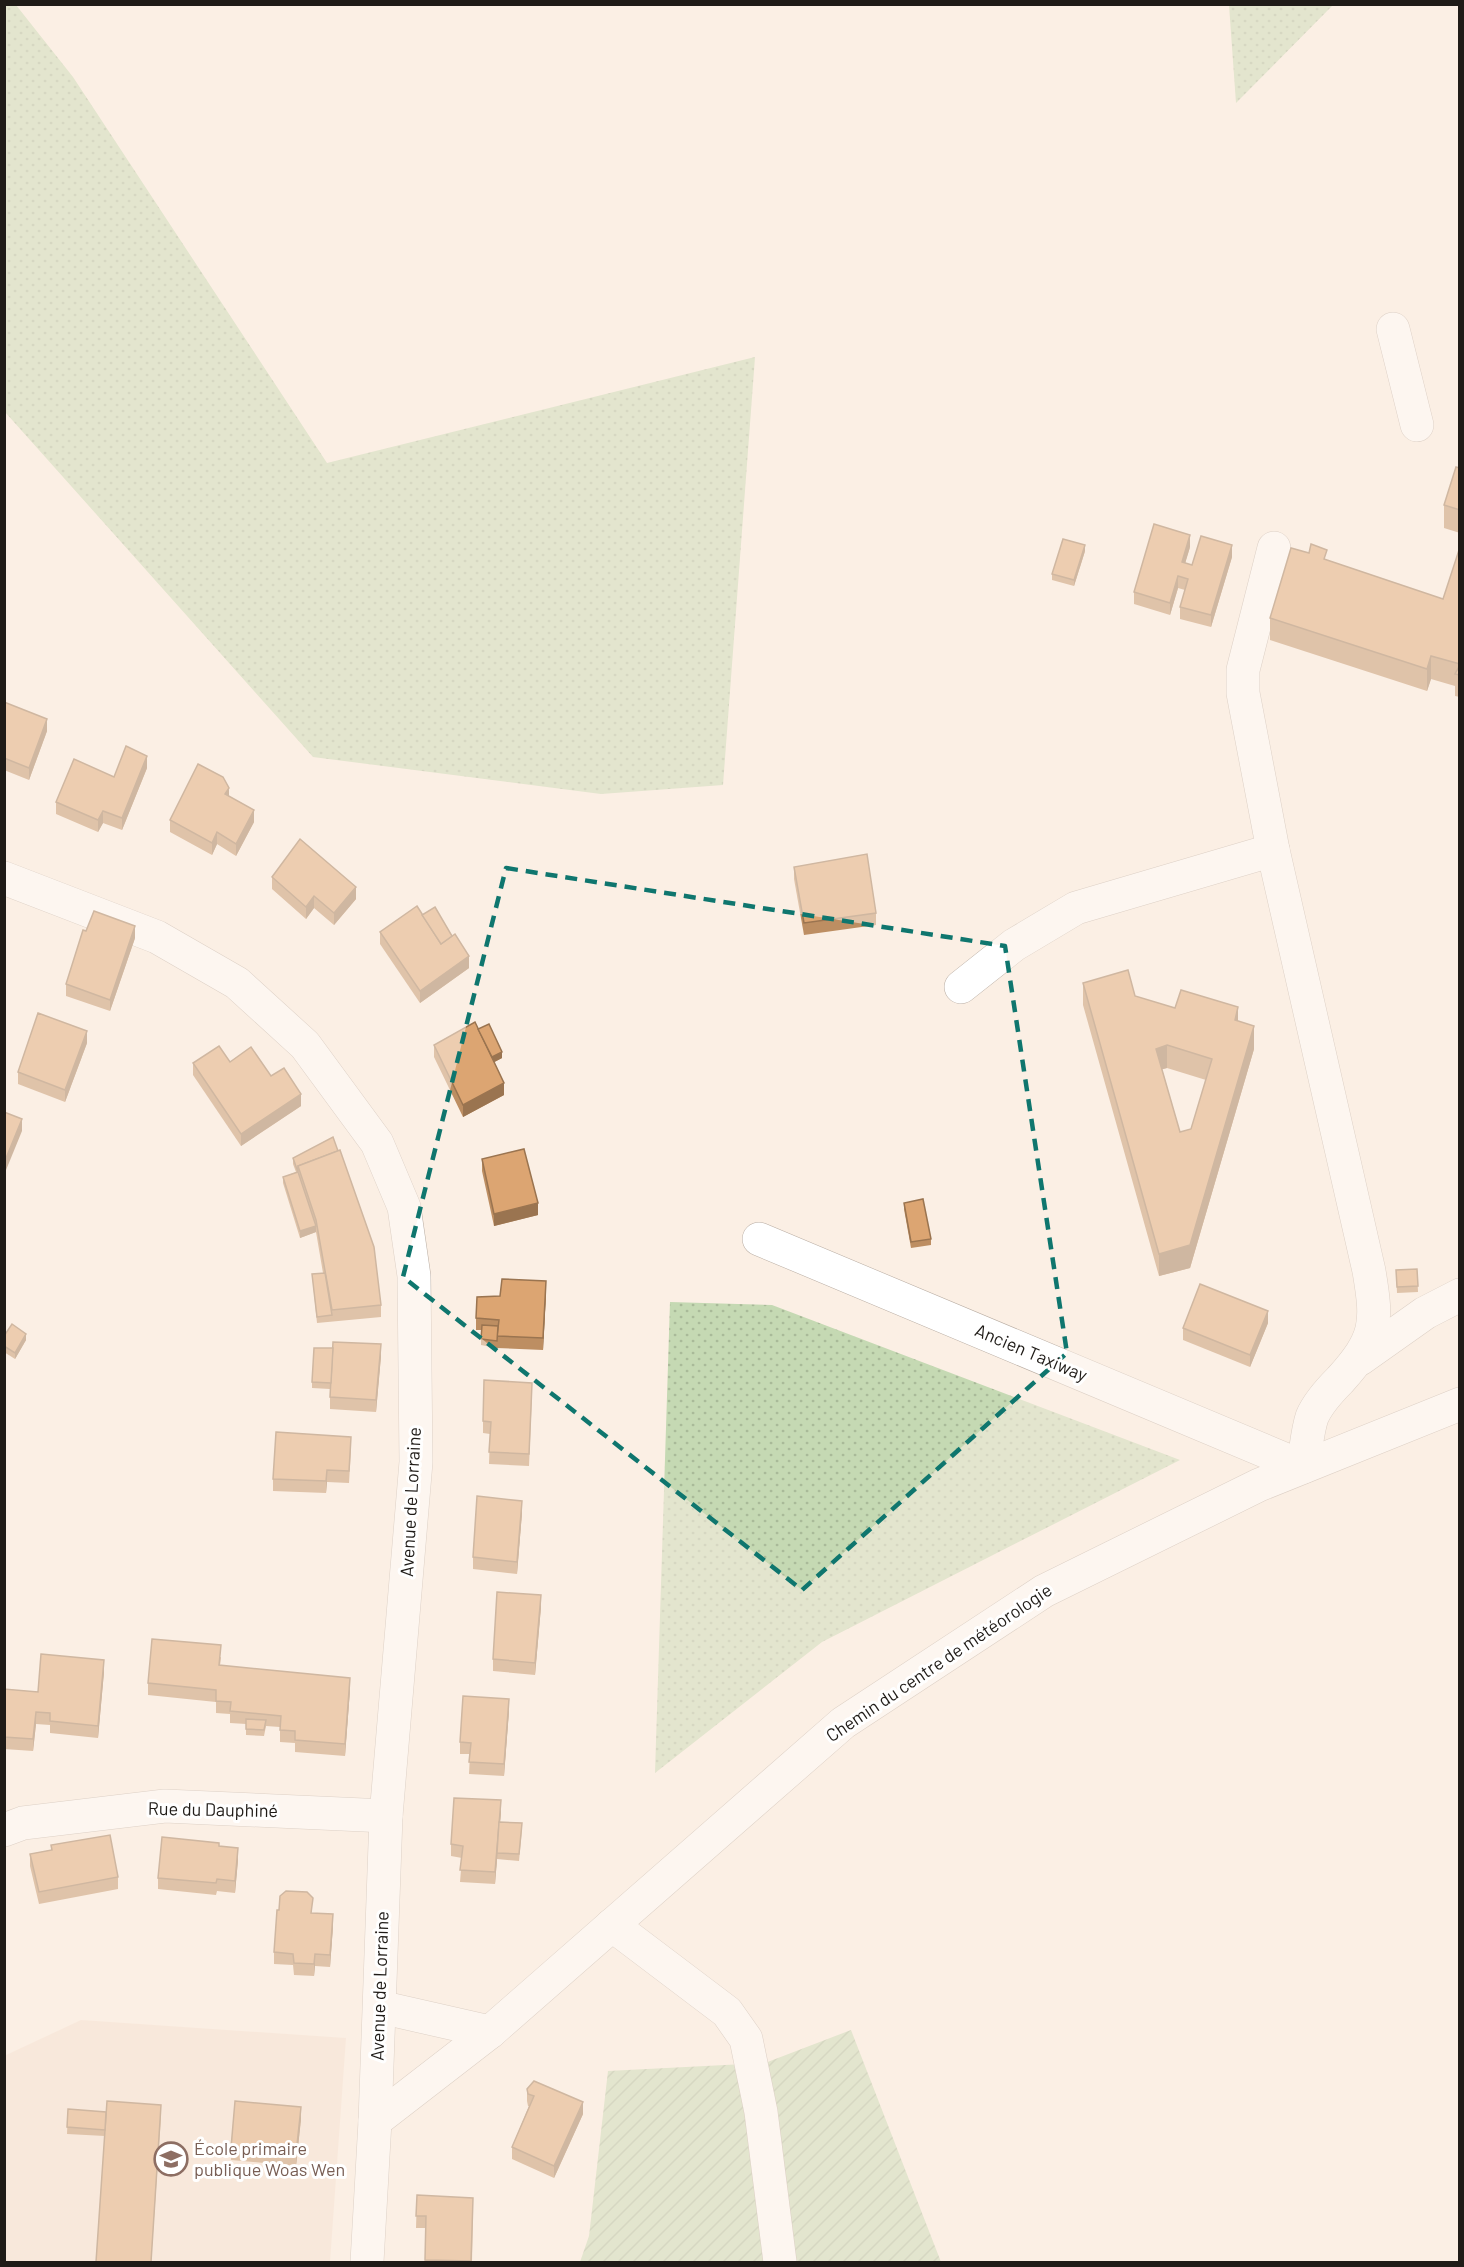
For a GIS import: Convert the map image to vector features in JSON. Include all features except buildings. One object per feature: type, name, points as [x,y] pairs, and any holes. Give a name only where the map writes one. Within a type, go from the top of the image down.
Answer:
[{"type":"street","points":[[1393,329],[1417,425]]},
{"type":"street","points":[[1274,548],[1243,670],[1243,693],[1273,850],[1369,1271],[1375,1308],[1372,1336],[1356,1362]]},
{"type":"street","points":[[961,987],[1014,945],[1076,908],[1273,850]]},
{"type":"street","name":"Avenue de Lorraine","points":[[4,878],[157,937],[237,982],[305,1045],[377,1143],[404,1207],[414,1276],[416,1462],[386,1816],[380,2007],[367,2262]]},
{"type":"street","name":"Ancien Taxiway","points":[[759,1239],[1303,1467]]},
{"type":"street","points":[[1303,1467],[1312,1417],[1325,1395],[1356,1362],[1425,1313],[1460,1295]]},
{"type":"street","name":"Chemin du centre de météorologie","points":[[375,2121],[490,2032],[843,1723],[1044,1591],[1259,1485],[1460,1404]]},
{"type":"street","name":"Rue du Dauphiné","points":[[4,1830],[23,1823],[165,1806],[386,1816]]},
{"type":"street","points":[[612,1925],[727,2012],[746,2039],[761,2112],[780,2262]]},
{"type":"street","points":[[380,2007],[490,2032]]},
{"type":"highlighted area","points":[[506,868],[1005,946],[1067,1353],[802,1590],[403,1277]]},
{"type":"shaded area","name":"École primaire publique Woas Wen","points":[[81,2020],[346,2038],[330,2262],[5,2262],[4,2056]]},
{"type":"green space","points":[[1229,4],[1333,5],[1236,103]]},
{"type":"green space","points":[[4,5],[16,5],[73,77],[327,463],[755,357],[723,785],[601,794],[313,757],[5,412]]},
{"type":"green space","points":[[670,1302],[772,1305],[1180,1460],[822,1642],[655,1773]]},
{"type":"green space","points":[[851,2030],[941,2262],[580,2262],[589,2236],[608,2071],[765,2063]]},
{"type":"place","name":"École primaire publique Woas Wen","points":[[171,2159]]}]
